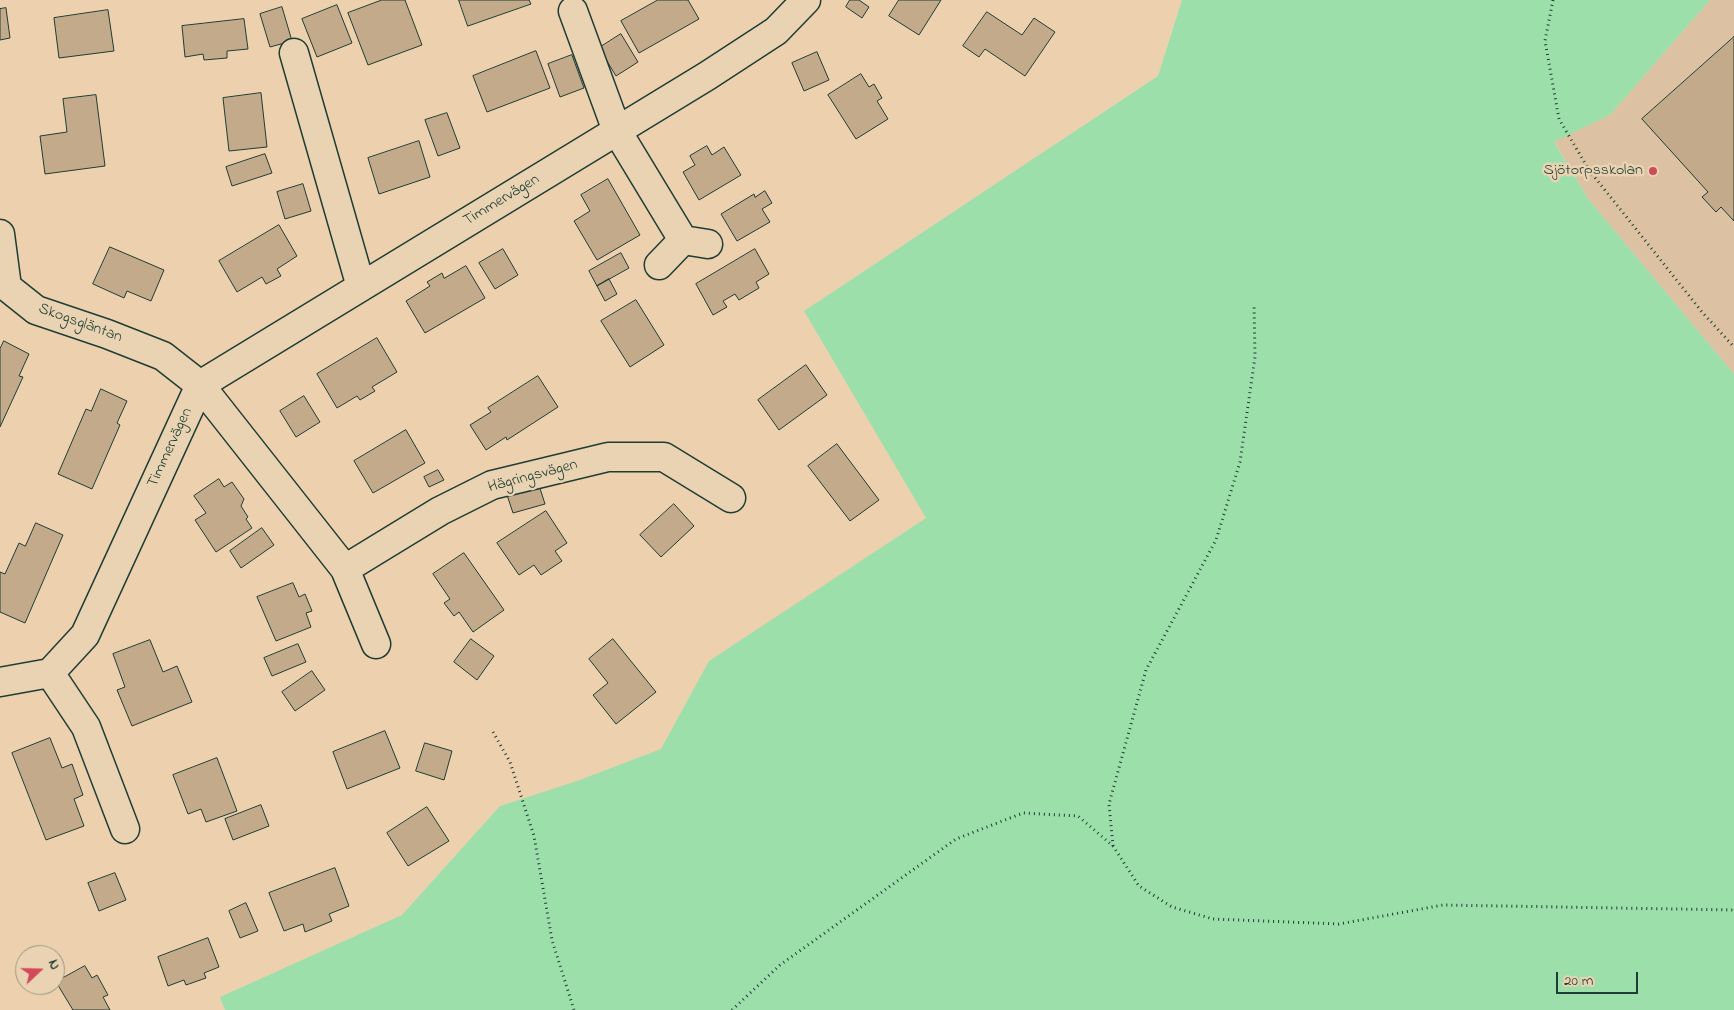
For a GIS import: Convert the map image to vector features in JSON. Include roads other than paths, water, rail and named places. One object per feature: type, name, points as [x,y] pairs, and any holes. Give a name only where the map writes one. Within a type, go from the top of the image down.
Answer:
[{"type":"street","name":"Timmervägen","points":[[50,673],[85,635],[200,385],[617,131],[776,31],[806,0]]},
{"type":"street","points":[[573,11],[617,131],[695,242],[659,265]]},
{"type":"street","points":[[294,53],[361,287]]},
{"type":"street","name":"Skogsgläntan","points":[[0,234],[7,287],[36,310],[107,334],[163,356],[200,385]]},
{"type":"street","points":[[200,385],[345,569],[376,644]]},
{"type":"street","name":"Hägringsvägen","points":[[345,569],[440,511],[492,485],[608,457],[664,457],[731,498]]},
{"type":"street","points":[[0,682],[50,673],[86,727],[125,829]]},
{"type":"place","name":"Sjötorpsskolan","points":[[1653,171]]}]
